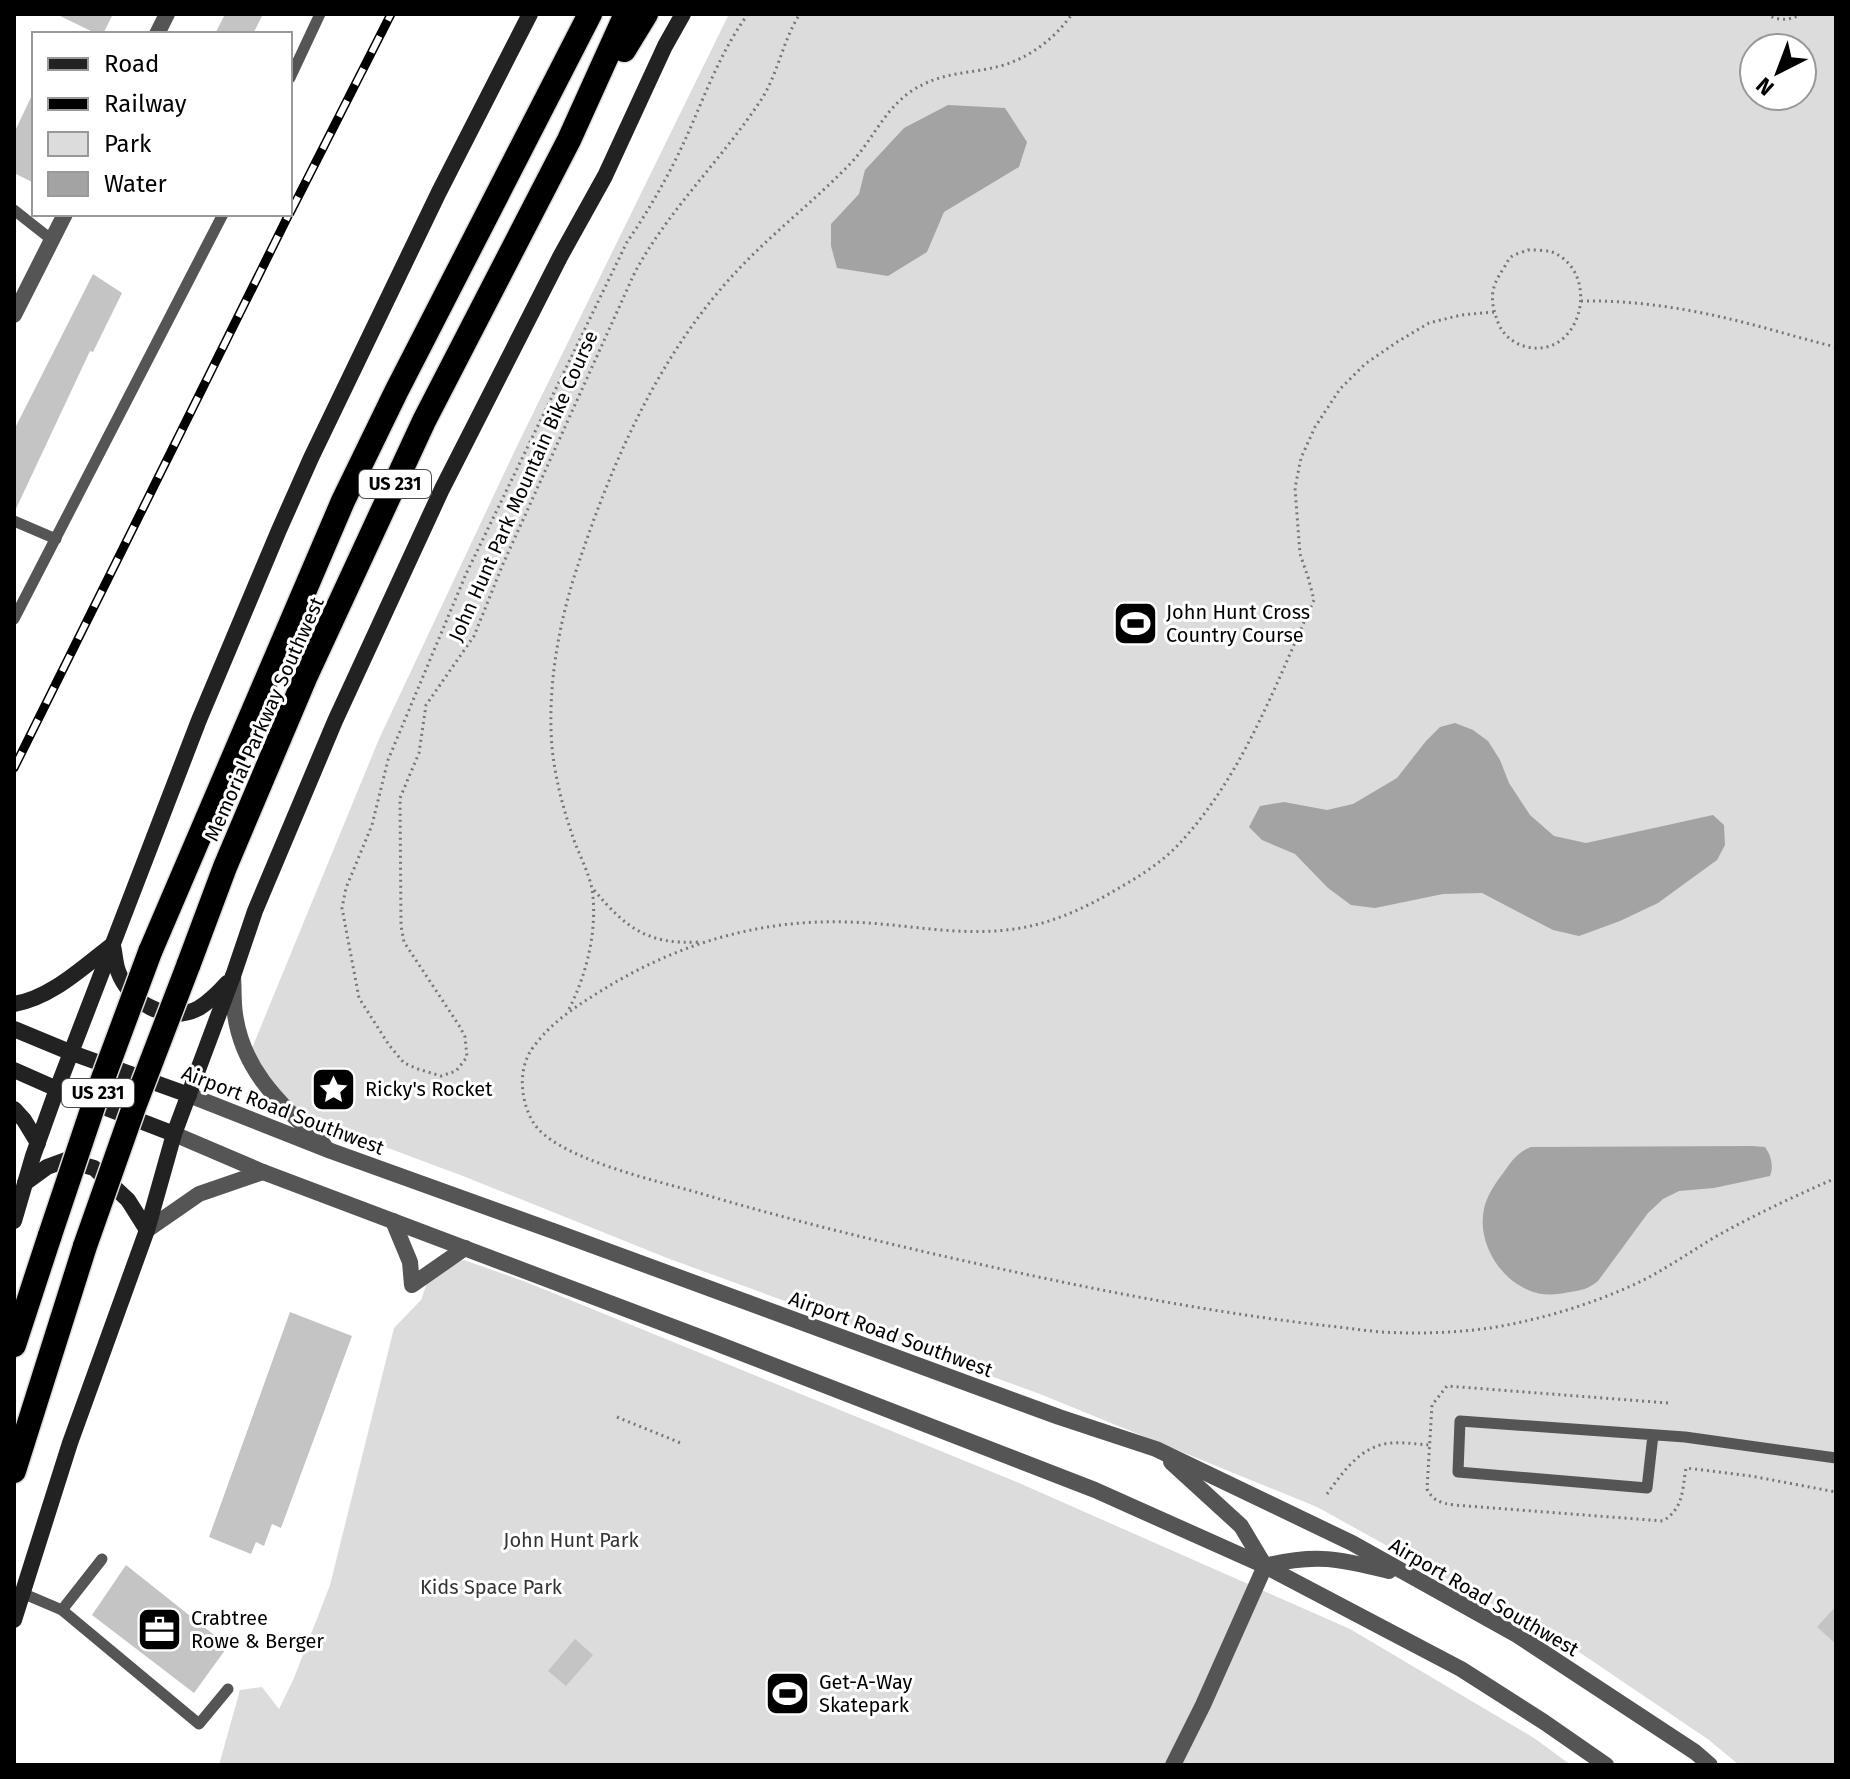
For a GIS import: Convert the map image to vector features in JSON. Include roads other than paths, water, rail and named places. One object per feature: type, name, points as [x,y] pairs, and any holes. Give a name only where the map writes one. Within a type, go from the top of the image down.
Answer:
[{"type":"highway","name":"Memorial Parkway Southwest","points":[[14,1345],[98,1092],[150,952],[343,501],[588,14]]},
{"type":"highway","name":"Memorial Parkway Southwest","points":[[14,1471],[85,1246],[225,867],[299,693],[424,421],[569,140],[626,14]]},
{"type":"highway","points":[[569,140],[646,14]]},
{"type":"main road","points":[[14,1221],[57,1089],[199,720],[311,458],[439,192],[530,14]]},
{"type":"main road","points":[[14,1620],[70,1443],[147,1230],[174,1134],[255,911],[335,721],[442,489],[560,257],[605,176],[683,14]]},
{"type":"main road","points":[[113,944],[117,969],[127,990],[139,1002],[158,1011],[180,1014],[197,1009],[215,996],[233,976]]},
{"type":"main road","points":[[14,1004],[29,1001],[67,979],[113,944]]},
{"type":"main road","name":"Airport Road Southwest","points":[[14,1029],[189,1095]]},
{"type":"main road","points":[[14,1070],[174,1134]]},
{"type":"main road","points":[[14,1109],[38,1143]]},
{"type":"main road","points":[[25,1183],[47,1167],[66,1160],[94,1168],[128,1200],[147,1230]]},
{"type":"street","points":[[158,32],[167,14]]},
{"type":"street","points":[[14,315],[64,216]]},
{"type":"street","points":[[233,976],[235,1015],[246,1055],[266,1088],[331,1151]]},
{"type":"street","name":"Airport Road Southwest","points":[[189,1095],[331,1151],[1059,1417],[1156,1449],[1352,1543],[1517,1635],[1695,1752],[1710,1765]]},
{"type":"street","points":[[174,1134],[263,1172],[1095,1490],[1265,1566],[1461,1669],[1606,1765]]},
{"type":"street","points":[[147,1230],[199,1194],[263,1172]]},
{"type":"street","points":[[393,1221],[410,1262],[412,1285],[465,1248]]},
{"type":"street","points":[[1156,1449],[1241,1526],[1265,1566]]},
{"type":"street","points":[[1265,1566],[1288,1560],[1343,1560],[1412,1577]]},
{"type":"street","points":[[1173,1765],[1265,1566]]},
{"type":"lane","points":[[292,74],[320,14]]},
{"type":"lane","points":[[14,210],[52,240]]},
{"type":"lane","points":[[14,619],[222,216]]},
{"type":"lane","points":[[14,521],[56,539]]},
{"type":"lane","points":[[1653,1435],[1647,1488],[1458,1472],[1460,1421],[1685,1437],[1836,1458]]},
{"type":"lane","points":[[62,1610],[102,1559]]},
{"type":"lane","points":[[22,1593],[62,1610],[199,1724],[228,1689]]},
{"type":"water","points":[[948,105],[1005,108],[1027,142],[1019,167],[944,212],[927,252],[888,276],[837,268],[831,246],[831,224],[859,194],[865,170],[904,128]]},
{"type":"water","points":[[1455,723],[1473,730],[1488,741],[1509,783],[1530,815],[1554,836],[1586,843],[1713,815],[1724,825],[1725,845],[1717,860],[1658,903],[1579,936],[1553,930],[1482,893],[1443,894],[1375,908],[1351,905],[1328,888],[1295,854],[1262,840],[1249,827],[1260,806],[1284,802],[1327,810],[1353,804],[1397,778],[1440,727]]},
{"type":"water","points":[[1752,1146],[1767,1150],[1772,1165],[1770,1176],[1714,1188],[1679,1191],[1663,1199],[1648,1213],[1598,1281],[1585,1289],[1554,1294],[1528,1290],[1507,1276],[1487,1245],[1483,1221],[1488,1196],[1514,1159],[1531,1147]]},
{"type":"railway","points":[[292,209],[391,14]]},
{"type":"railway","points":[[14,768],[288,216]]},
{"type":"place","name":"John Hunt Cross Country Course","points":[[1135,623]]},
{"type":"place","name":"Ricky's Rocket","points":[[334,1089]]},
{"type":"place","name":"Crabtree Rowe & Berger","points":[[160,1630]]},
{"type":"place","name":"Get-A-Way Skatepark","points":[[788,1694]]},
{"type":"park label","name":"John Hunt Park","points":[[571,1540]]},
{"type":"park label","name":"Kids Space Park","points":[[491,1587]]}]
